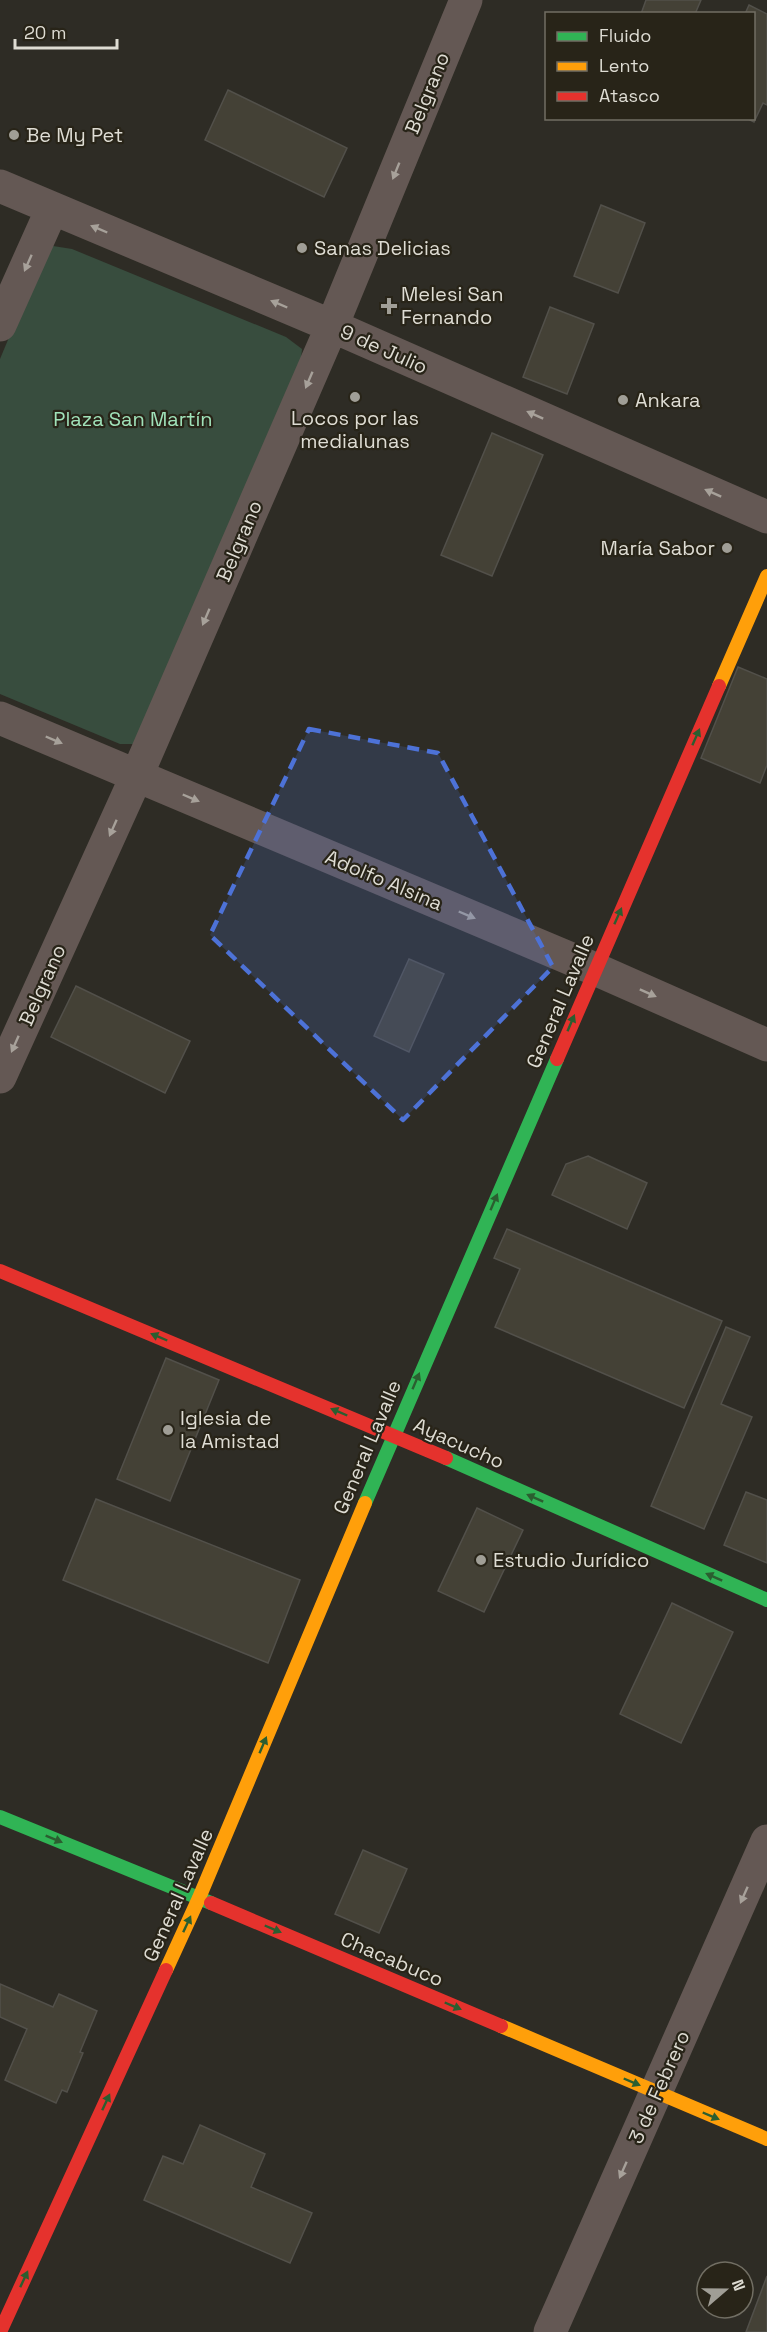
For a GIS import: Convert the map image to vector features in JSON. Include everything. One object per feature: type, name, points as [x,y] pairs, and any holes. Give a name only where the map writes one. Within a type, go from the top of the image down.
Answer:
[{"type":"street","name":"Belgrano","points":[[0,1077],[137,775],[333,326],[466,0]]},
{"type":"street","name":"9 de Julio","points":[[0,186],[333,326],[767,517]]},
{"type":"street","points":[[0,325],[52,209]]},
{"type":"street","name":"General Lavalle","points":[[0,2332],[199,1898],[393,1435],[767,576]]},
{"type":"street","name":"Adolfo Alsina","points":[[0,718],[594,969],[767,1045]]},
{"type":"street","name":"Ayacucho","points":[[0,1271],[393,1435],[767,1600]]},
{"type":"street","name":"Chacabuco","points":[[0,1817],[199,1898],[767,2139]]},
{"type":"street","name":"3 de Febrero","points":[[550,2332],[767,1841]]},
{"type":"highlighted area","points":[[309,729],[438,753],[553,967],[403,1120],[210,935]]},
{"type":"green space","name":"Plaza San Martín","points":[[53,246],[72,249],[286,337],[302,349],[300,368],[137,744],[120,744],[0,694],[0,359],[40,263]]},
{"type":"building","points":[[646,0],[701,0],[696,12],[642,12]]},
{"type":"building","points":[[749,5],[767,14],[767,105],[763,103],[755,120],[755,12],[746,12]]},
{"type":"building","points":[[228,90],[347,148],[324,197],[205,140]]},
{"type":"building","points":[[601,205],[645,223],[618,293],[574,276]]},
{"type":"building","points":[[550,307],[594,324],[567,394],[523,377]]},
{"type":"building","points":[[492,433],[543,455],[492,576],[441,555]]},
{"type":"building","points":[[738,667],[767,679],[767,765],[760,783],[701,758]]},
{"type":"building","points":[[409,959],[444,974],[409,1052],[374,1036]]},
{"type":"building","points":[[76,986],[190,1041],[165,1093],[51,1037]]},
{"type":"building","points":[[588,1156],[647,1183],[627,1229],[552,1195],[566,1164]]},
{"type":"building","points":[[507,1229],[722,1321],[684,1408],[495,1327],[520,1269],[494,1258]]},
{"type":"building","points":[[726,1327],[750,1337],[721,1404],[752,1417],[704,1529],[651,1506]]},
{"type":"building","name":"Iglesia de la Amistad","points":[[166,1358],[219,1380],[170,1501],[117,1479]]},
{"type":"building","points":[[746,1492],[767,1500],[767,1563],[724,1545]]},
{"type":"building","points":[[96,1499],[300,1580],[268,1663],[63,1580]]},
{"type":"building","name":"Estudio Jurídico","points":[[477,1508],[523,1530],[484,1612],[438,1591]]},
{"type":"building","points":[[672,1603],[733,1632],[681,1743],[620,1714]]},
{"type":"building","points":[[363,1850],[407,1869],[379,1933],[335,1914]]},
{"type":"building","points":[[0,1984],[53,2007],[59,1994],[97,2011],[67,2092],[62,2090],[56,2103],[5,2080],[27,2029],[0,2017]]},
{"type":"building","points":[[200,2125],[265,2154],[251,2187],[312,2213],[290,2263],[144,2200],[163,2156],[183,2164]]},
{"type":"building","points":[[767,2276],[767,2332],[746,2332],[750,2320],[755,2320],[755,2308]]},
{"type":"traffic: fast","points":[[365,1503],[557,1059]]},
{"type":"traffic: fast","points":[[446,1458],[767,1600]]},
{"type":"traffic: fast","points":[[0,1817],[211,1903]]},
{"type":"traffic: slow","points":[[719,686],[767,576]]},
{"type":"traffic: slow","points":[[166,1970],[199,1898],[365,1503]]},
{"type":"traffic: slow","points":[[501,2026],[767,2139]]},
{"type":"traffic: jam","points":[[557,1059],[719,686]]},
{"type":"traffic: jam","points":[[0,1271],[446,1458]]},
{"type":"traffic: jam","points":[[211,1903],[501,2026]]},
{"type":"traffic: jam","points":[[0,2332],[166,1970]]},
{"type":"place","name":"Be My Pet","points":[[14,135]]},
{"type":"place","name":"Sanas Delicias","points":[[302,248]]},
{"type":"place","name":"Melesi San Fernando","points":[[389,306]]},
{"type":"place","name":"Locos por las medialunas","points":[[355,397]]},
{"type":"place","name":"Ankara","points":[[623,400]]},
{"type":"place","name":"María Sabor","points":[[727,548]]},
{"type":"place","name":"Iglesia de la Amistad","points":[[168,1430]]},
{"type":"place","name":"Estudio Jurídico","points":[[481,1560]]}]
